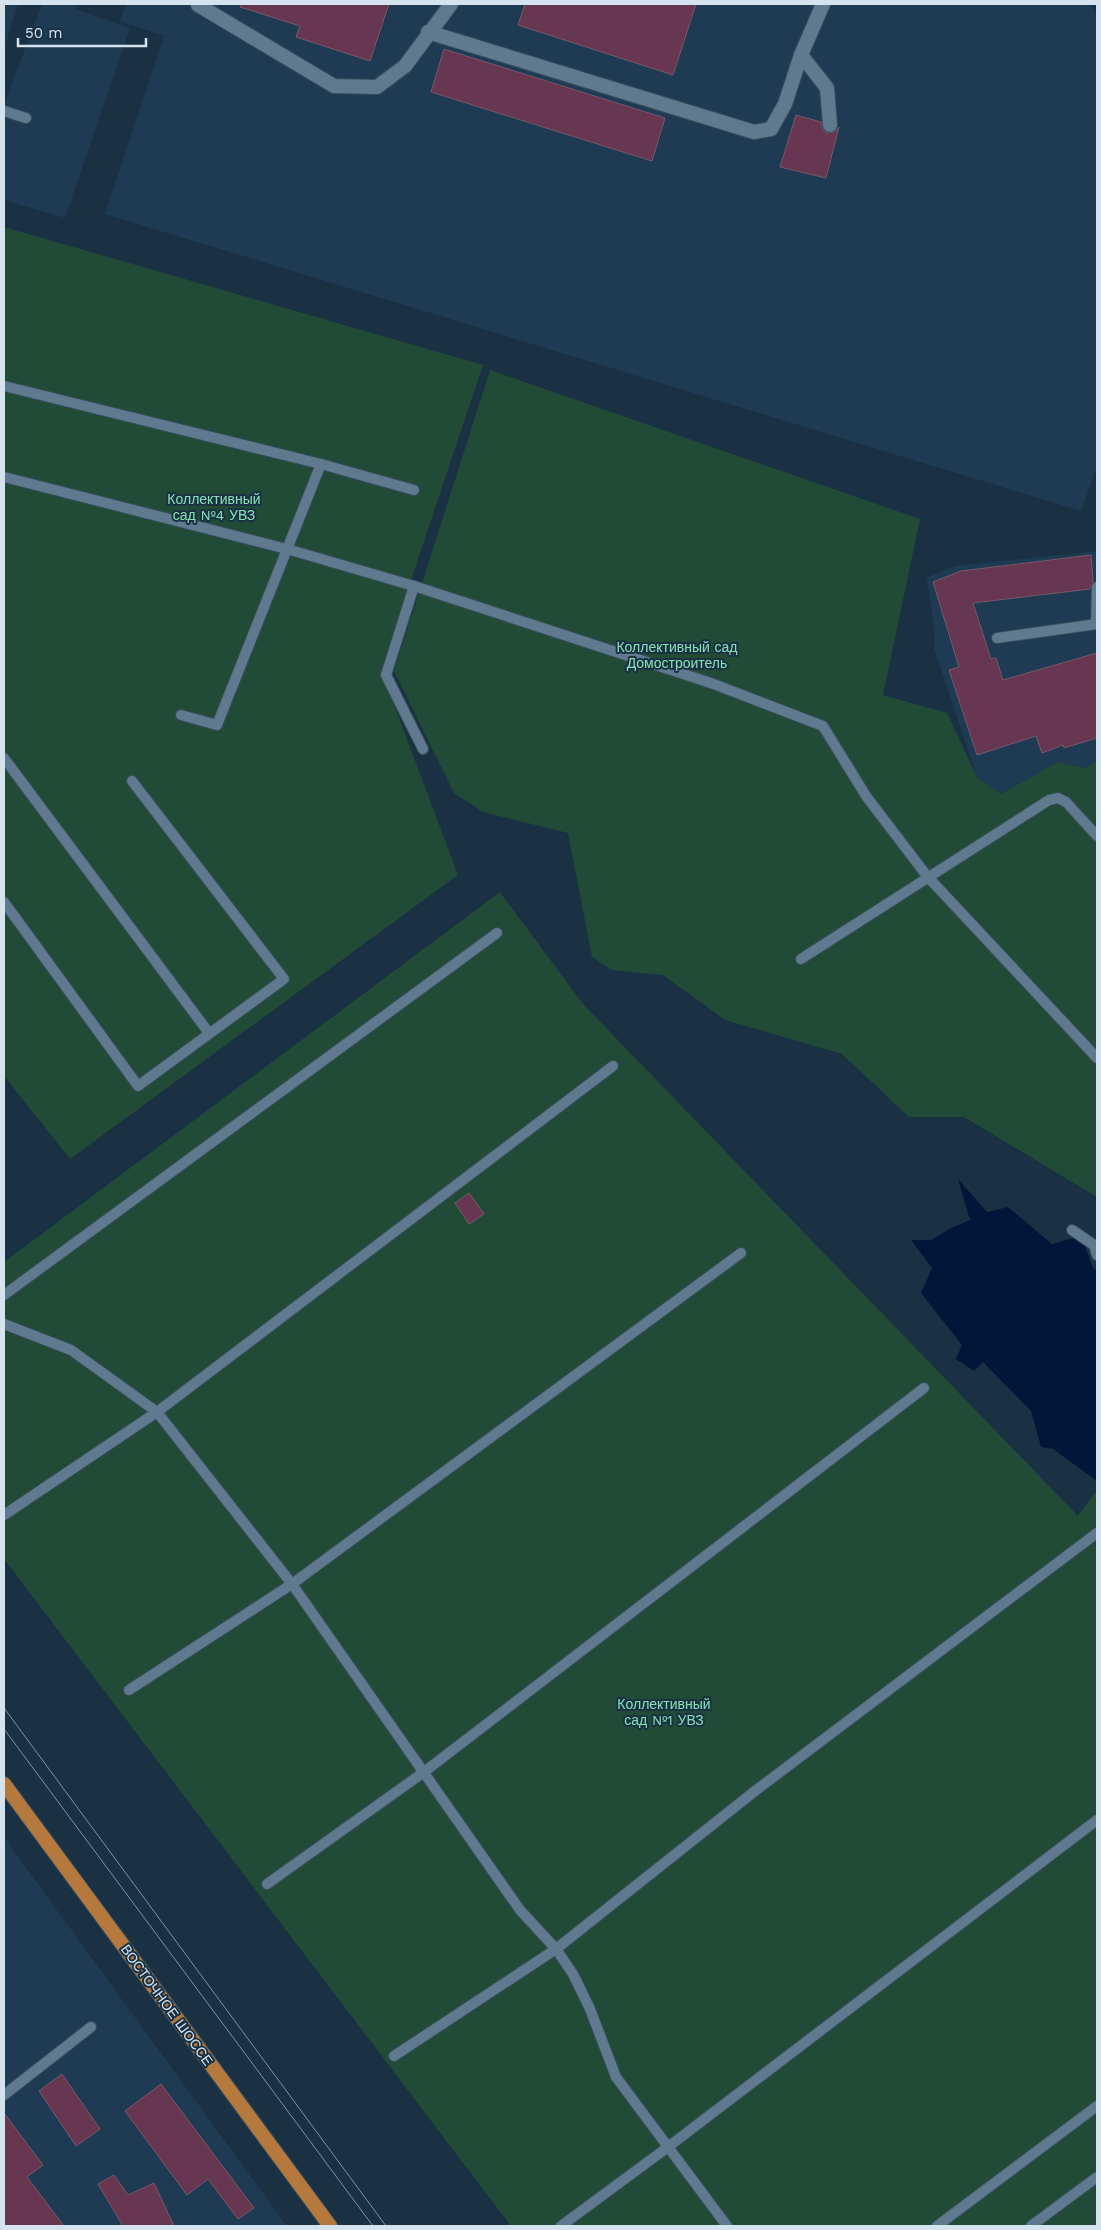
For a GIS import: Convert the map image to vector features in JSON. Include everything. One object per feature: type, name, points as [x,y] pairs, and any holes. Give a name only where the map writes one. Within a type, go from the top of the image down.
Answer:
[{"type":"main road","name":"ВОСТОЧНОЕ ШОССЕ","points":[[4,1784],[330,2226]]},
{"type":"street","points":[[198,5],[334,86],[377,87],[405,66],[428,32],[451,4]]},
{"type":"street","points":[[428,32],[754,132],[771,129],[785,104],[801,55],[823,4]]},
{"type":"street","points":[[801,55],[827,88],[830,125]]},
{"type":"lane","points":[[4,111],[26,118]]},
{"type":"lane","points":[[4,386],[321,464],[414,490]]},
{"type":"lane","points":[[181,715],[217,725],[321,464]]},
{"type":"lane","points":[[4,478],[286,549],[414,586],[711,683],[823,726],[866,796],[927,876],[1097,1058]]},
{"type":"lane","points":[[414,586],[386,675],[423,749]]},
{"type":"lane","points":[[997,638],[1096,624],[1097,588]]},
{"type":"lane","points":[[4,758],[209,1033]]},
{"type":"lane","points":[[4,902],[138,1086],[284,979],[132,781]]},
{"type":"lane","points":[[801,959],[927,876],[1049,800],[1058,798],[1066,802],[1097,836]]},
{"type":"lane","points":[[4,1295],[497,933]]},
{"type":"lane","points":[[4,1516],[157,1412],[613,1066]]},
{"type":"lane","points":[[1072,1230],[1094,1245],[1097,1254]]},
{"type":"lane","points":[[129,1690],[292,1584],[741,1253]]},
{"type":"lane","points":[[4,1324],[71,1350],[157,1412],[292,1584],[520,1910],[556,1949],[573,1974],[590,2009],[616,2077],[727,2226]]},
{"type":"lane","points":[[266,1884],[424,1772],[924,1388]]},
{"type":"lane","points":[[394,2056],[556,1949],[755,1791],[1097,1533]]},
{"type":"lane","points":[[561,2226],[668,2147],[1097,1820]]},
{"type":"lane","points":[[4,2095],[91,2027]]},
{"type":"lane","points":[[937,2226],[1097,2106]]},
{"type":"lane","points":[[1031,2226],[1097,2177]]},
{"type":"shaded area","points":[[4,4],[18,4],[4,49]]},
{"type":"shaded area","points":[[42,4],[77,4],[75,9],[130,28],[65,218],[4,200],[4,105]]},
{"type":"shaded area","points":[[126,4],[1089,4],[1097,13],[1097,466],[1081,511],[105,214],[164,36],[120,21]]},
{"type":"shaded area","points":[[1097,551],[1097,761],[1085,768],[1057,762],[1001,794],[977,777],[934,648],[934,628],[927,577],[956,566]]},
{"type":"shaded area","points":[[958,1179],[987,1212],[1008,1207],[1052,1244],[1073,1238],[1085,1246],[1093,1268],[1097,1271],[1097,1481],[1053,1449],[1041,1447],[1031,1411],[983,1362],[974,1371],[956,1359],[962,1345],[921,1293],[932,1268],[911,1240],[931,1240],[951,1228],[970,1220]]},
{"type":"shaded area","points":[[4,1837],[160,2052],[287,2226],[4,2226]]},
{"type":"green space","name":"Коллективный сад №4 УВЗ","points":[[4,227],[483,365],[381,670],[458,875],[70,1159],[4,1076]]},
{"type":"green space","name":"Коллективный сад Домостроитель","points":[[490,370],[920,519],[883,695],[947,713],[977,777],[1001,794],[1057,762],[1085,768],[1097,761],[1097,1197],[964,1117],[909,1117],[842,1054],[725,1020],[663,975],[612,970],[592,957],[568,833],[483,812],[454,793],[394,671]]},
{"type":"green space","name":"Коллективный сад №1 УВЗ","points":[[500,892],[583,1004],[1078,1516],[1097,1490],[1097,2226],[511,2226],[4,1559],[4,1262]]},
{"type":"building","points":[[241,4],[389,4],[370,61],[296,37],[300,26],[240,7]]},
{"type":"building","points":[[525,4],[696,4],[673,75],[518,25]]},
{"type":"building","points":[[444,49],[665,118],[652,161],[431,92]]},
{"type":"building","points":[[796,115],[821,122],[823,130],[827,133],[835,132],[839,127],[826,178],[780,167]]},
{"type":"building","points":[[1091,555],[1093,582],[1090,589],[973,603],[991,659],[996,658],[1003,680],[1097,653],[1097,738],[1064,748],[1063,745],[1042,753],[1036,736],[977,755],[949,670],[959,667],[933,582],[961,571]]},
{"type":"building","points":[[469,1193],[484,1214],[469,1224],[455,1203]]},
{"type":"building","points":[[62,2074],[100,2129],[76,2146],[39,2091]]},
{"type":"building","points":[[161,2084],[254,2208],[238,2219],[208,2179],[187,2195],[125,2111]]},
{"type":"building","points":[[4,2113],[43,2165],[27,2177],[64,2226],[4,2226]]},
{"type":"building","points":[[114,2175],[128,2195],[154,2183],[174,2226],[123,2226],[98,2184]]},
{"type":"tram line","points":[[4,1708],[386,2226]]},
{"type":"tram line","points":[[4,1729],[373,2226]]}]
